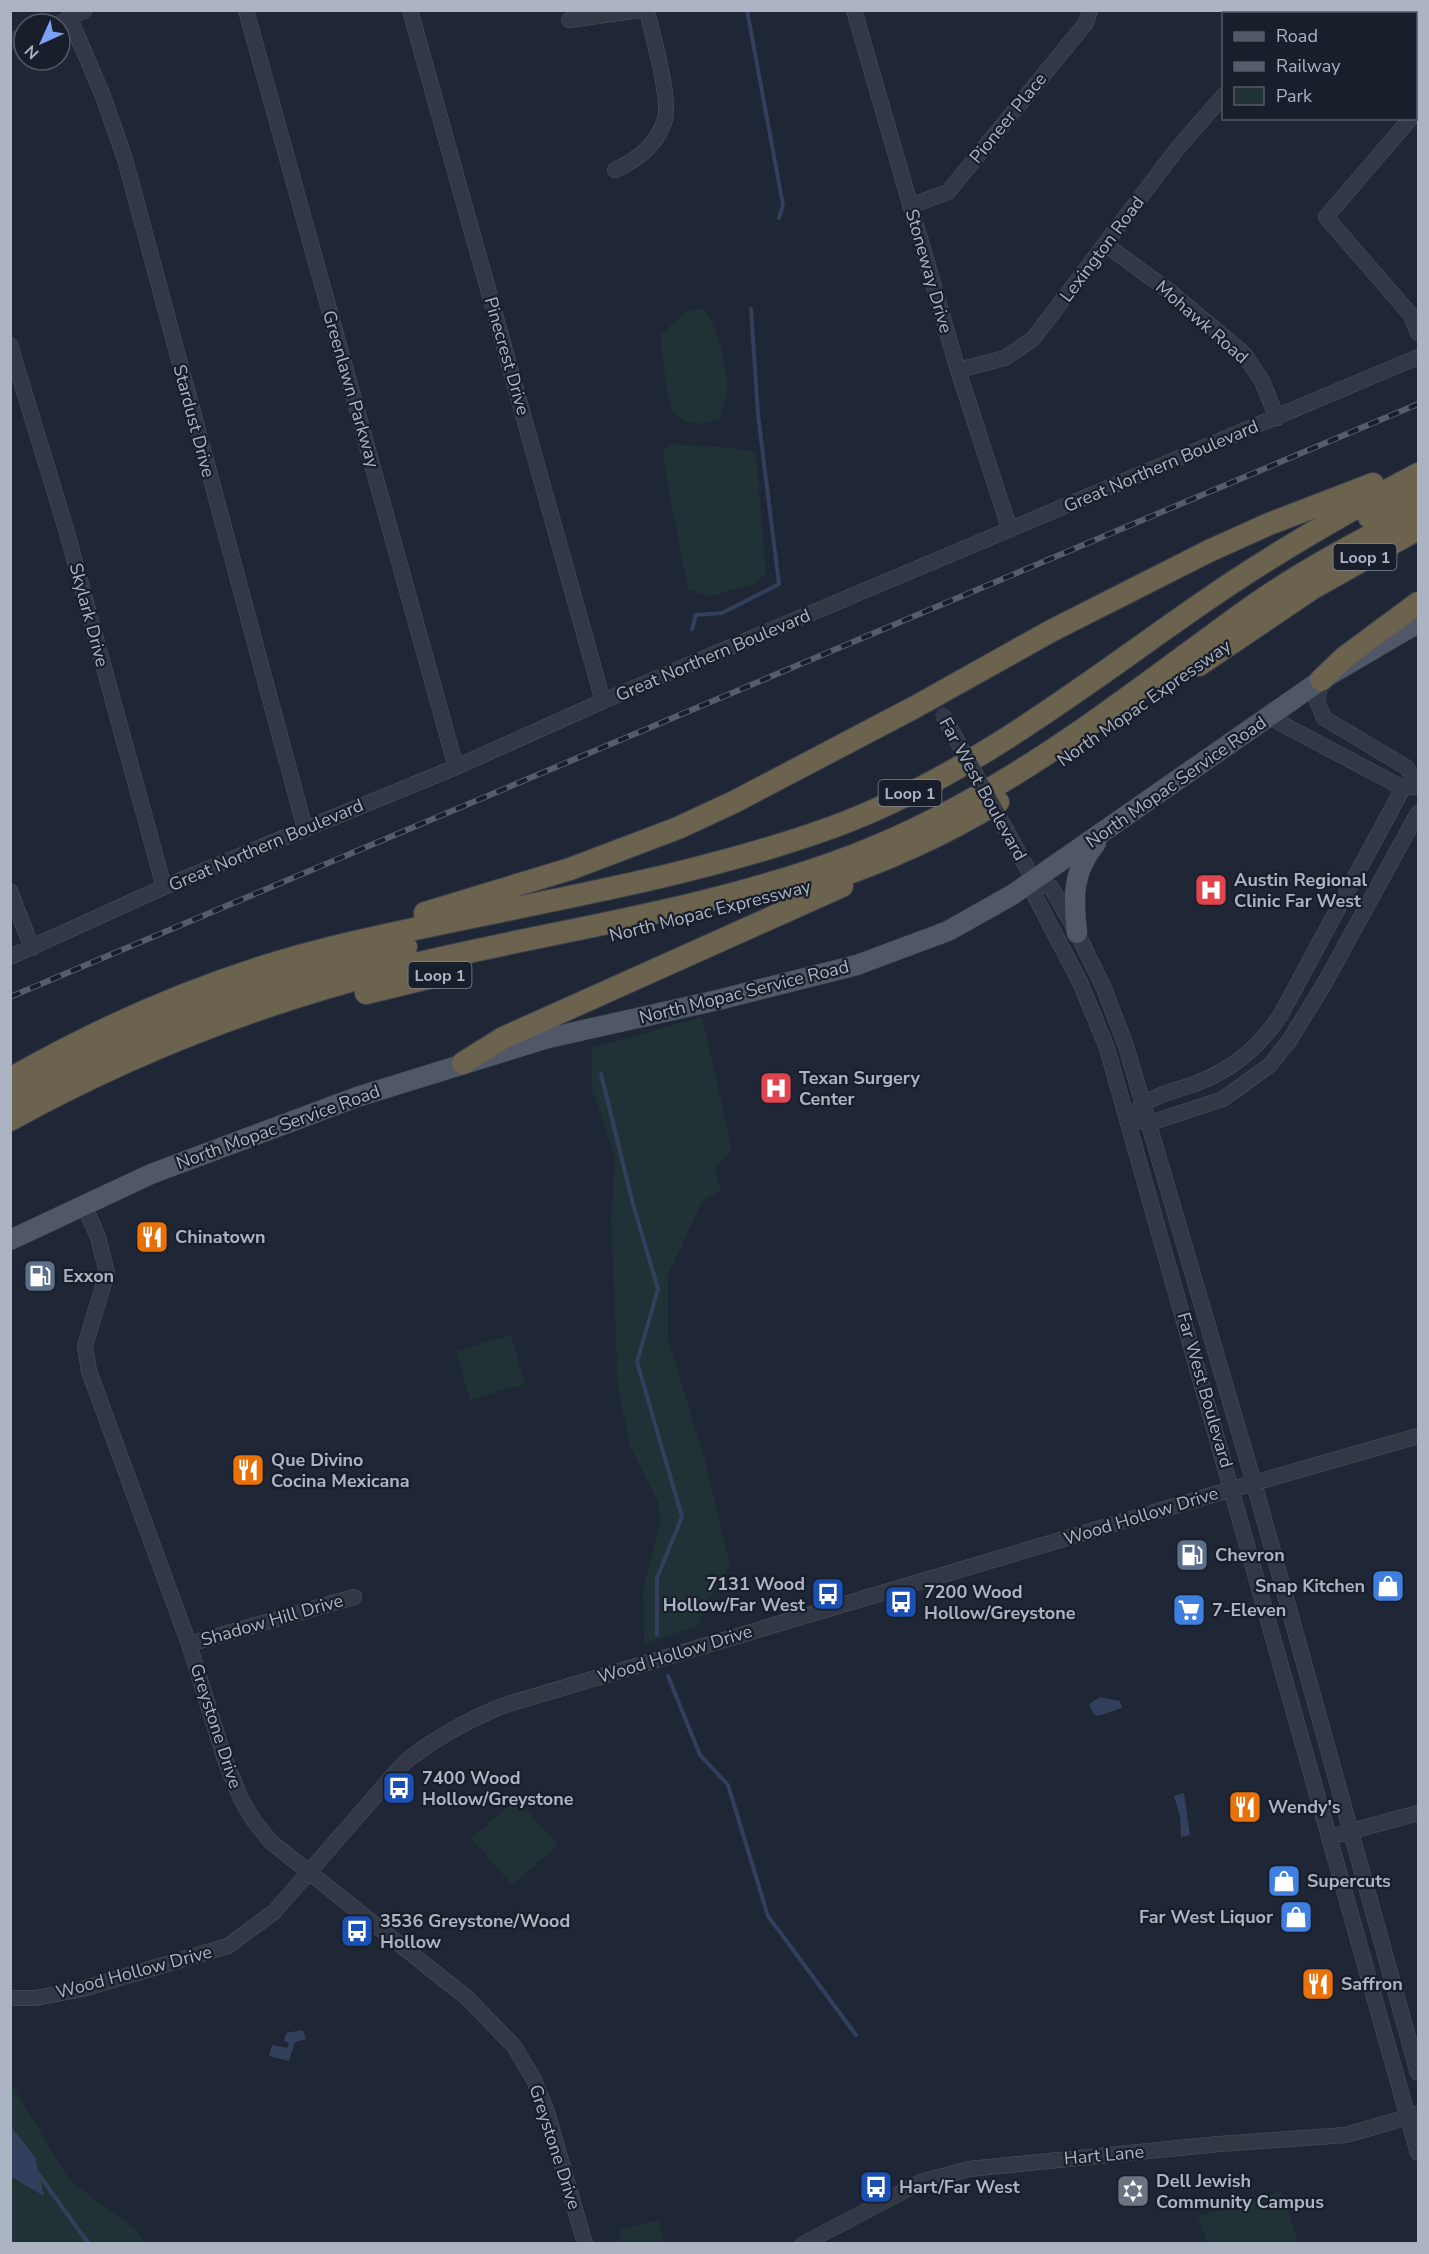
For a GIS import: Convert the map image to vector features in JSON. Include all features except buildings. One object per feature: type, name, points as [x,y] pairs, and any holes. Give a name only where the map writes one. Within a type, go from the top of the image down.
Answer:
[{"type":"highway","points":[[331,947],[384,925],[570,869],[678,828],[938,706],[1051,632],[1209,551],[1269,524],[1383,480],[1419,474]]},
{"type":"highway","name":"Loop 1","points":[[10,1079],[85,1040],[179,998],[331,947],[727,860],[836,826],[896,800],[1005,740],[1260,564],[1419,474]]},
{"type":"highway","points":[[10,1098],[72,1066],[188,1014],[311,972],[389,951],[724,876],[798,855],[849,836],[950,789],[1009,755],[1252,586],[1325,541],[1419,492]]},
{"type":"highway","points":[[10,1120],[139,1056],[203,1029],[310,993],[394,969],[732,894],[806,872],[858,853],[960,806],[1027,768],[1101,719],[1281,588],[1419,511]]},
{"type":"highway","name":"North Mopac Expressway","points":[[10,1138],[140,1071],[207,1044],[321,1004],[734,909],[885,860],[958,826],[1023,786],[1313,588],[1419,529]]},
{"type":"highway","points":[[1215,635],[1278,599],[1313,588]]},
{"type":"highway","points":[[1321,680],[1345,657],[1419,603]]},
{"type":"highway","points":[[463,1063],[503,1038],[844,885],[885,860]]},
{"type":"main road","name":"North Mopac Service Road","points":[[10,1240],[151,1174],[295,1118],[463,1063],[569,1033],[718,1000],[857,965],[948,931],[1034,880],[1321,680],[1419,623]]},
{"type":"main road","points":[[1077,933],[1073,898],[1077,875],[1088,853],[1110,827]]},
{"type":"street","name":"Greenlawn Parkway","points":[[246,10],[456,767]]},
{"type":"street","name":"Pinecrest Drive","points":[[410,10],[603,701]]},
{"type":"street","points":[[569,20],[640,10]]},
{"type":"street","points":[[615,170],[636,160],[657,137],[666,118],[664,95],[647,10]]},
{"type":"street","name":"Stoneway Drive","points":[[854,10],[958,370],[1010,530]]},
{"type":"street","name":"Pioneer Place","points":[[910,206],[948,192],[1086,23],[1090,10]]},
{"type":"street","name":"Stardust Drive","points":[[72,37],[103,96],[125,159],[305,829]]},
{"type":"street","name":"Lexington Road","points":[[958,370],[1005,358],[1034,339],[1177,149],[1222,97]]},
{"type":"street","points":[[1410,120],[1326,217],[1410,314],[1419,333]]},
{"type":"street","name":"Mohawk Road","points":[[1105,244],[1170,291],[1244,354],[1262,381],[1277,418]]},
{"type":"street","name":"Skylark Drive","points":[[10,345],[66,529],[164,887]]},
{"type":"street","name":"Great Northern Boulevard","points":[[10,957],[164,887],[456,767],[603,701],[1419,357]]},
{"type":"street","points":[[1321,680],[1317,700],[1324,718],[1406,767],[1413,786]]},
{"type":"street","name":"Far West Boulevard","points":[[938,706],[1034,880],[1035,896],[1080,982],[1107,1048],[1330,1838],[1413,2116],[1419,2153]]},
{"type":"street","points":[[1269,717],[1413,786]]},
{"type":"street","points":[[1128,1118],[1144,1103],[1160,1094],[1214,1075],[1250,1053],[1280,1016],[1413,786]]},
{"type":"street","points":[[1128,1118],[1150,1123],[1223,1099],[1240,1089],[1270,1065],[1323,986],[1419,813]]},
{"type":"street","name":"Far West Boulevard","points":[[1034,880],[1051,887],[1077,933],[1103,986],[1144,1103],[1254,1483],[1419,2073]]},
{"type":"street","points":[[10,891],[32,948]]},
{"type":"street","points":[[1300,980],[1323,986]]},
{"type":"street","name":"Greystone Drive","points":[[84,1204],[98,1238],[107,1273],[85,1346],[89,1371],[189,1644],[218,1740],[241,1800],[271,1842],[466,1997],[514,2046],[534,2080],[547,2112],[585,2244]]},
{"type":"street","name":"Wood Hollow Drive","points":[[10,1998],[36,1998],[82,1989],[228,1946],[274,1912],[405,1762],[429,1742],[453,1728],[502,1706],[1233,1488],[1419,1436]]},
{"type":"street","name":"Shadow Hill Drive","points":[[189,1644],[354,1597]]},
{"type":"street","points":[[1330,1838],[1419,1813]]},
{"type":"street","name":"Hart Lane","points":[[803,2244],[921,2182],[969,2169],[1219,2144],[1346,2135],[1413,2116]]},
{"type":"green space","points":[[703,308],[718,337],[726,374],[727,395],[720,419],[695,424],[683,420],[671,406],[660,335],[686,312]]},
{"type":"green space","points":[[672,444],[736,448],[756,452],[766,574],[755,584],[710,596],[688,590],[664,464],[663,449]]},
{"type":"green space","points":[[702,1017],[732,1148],[715,1170],[721,1190],[703,1200],[668,1275],[668,1339],[705,1460],[730,1566],[707,1601],[699,1625],[644,1644],[643,1589],[661,1520],[658,1502],[630,1446],[618,1387],[611,1221],[615,1157],[592,1091],[592,1048]]},
{"type":"green space","points":[[511,1335],[525,1384],[470,1400],[456,1351]]},
{"type":"green space","points":[[517,1799],[558,1845],[512,1885],[471,1838]]},
{"type":"green space","points":[[11,2083],[70,2181],[135,2229],[145,2243],[11,2243],[10,2177],[43,2195],[35,2157],[11,2126]]},
{"type":"green space","points":[[1281,2191],[1298,2243],[1207,2243],[1198,2217]]},
{"type":"green space","points":[[659,2220],[664,2243],[622,2243],[618,2230]]},
{"type":"water","points":[[1100,1697],[1120,1701],[1122,1708],[1098,1716],[1094,1714],[1089,1704]]},
{"type":"water","points":[[1184,1793],[1190,1835],[1181,1837],[1180,1816],[1174,1796]]},
{"type":"water","points":[[303,2030],[306,2039],[295,2042],[289,2061],[269,2056],[272,2045],[287,2048],[289,2043],[284,2041],[286,2033]]},
{"type":"water","points":[[11,2126],[35,2157],[44,2196],[11,2177]]},
{"type":"waterway","points":[[747,10],[783,205],[779,218]]},
{"type":"waterway","points":[[692,629],[696,615],[722,613],[779,584],[758,415],[751,309]]},
{"type":"waterway","points":[[601,1074],[633,1204],[658,1289],[637,1362],[682,1517],[657,1578],[657,1635]]},
{"type":"waterway","points":[[668,1676],[700,1755],[728,1785],[768,1916],[856,2035]]},
{"type":"waterway","points":[[36,2171],[89,2244]]},
{"type":"railway","points":[[10,997],[1418,404]]},
{"type":"place","name":"Austin Regional Clinic Far West","points":[[1211,890]]},
{"type":"place","name":"Texan Surgery Center","points":[[776,1088]]},
{"type":"place","name":"Chinatown","points":[[152,1237]]},
{"type":"place","name":"Exxon","points":[[40,1276]]},
{"type":"place","name":"Que Divino Cocina Mexicana","points":[[248,1470]]},
{"type":"place","name":"Chevron","points":[[1192,1555]]},
{"type":"place","name":"Snap Kitchen","points":[[1388,1586]]},
{"type":"place","name":"7131 Wood Hollow/Far West","points":[[828,1594]]},
{"type":"place","name":"7200 Wood Hollow/Greystone","points":[[901,1602]]},
{"type":"place","name":"7-Eleven","points":[[1189,1610]]},
{"type":"place","name":"7400 Wood Hollow/Greystone","points":[[399,1788]]},
{"type":"place","name":"Wendy's","points":[[1245,1807]]},
{"type":"place","name":"Supercuts","points":[[1284,1881]]},
{"type":"place","name":"Far West Liquor","points":[[1296,1917]]},
{"type":"place","name":"3536 Greystone/Wood Hollow","points":[[357,1931]]},
{"type":"place","name":"Saffron","points":[[1318,1984]]},
{"type":"place","name":"Hart/Far West","points":[[876,2187]]},
{"type":"place","name":"Dell Jewish Community Campus","points":[[1133,2191]]}]
